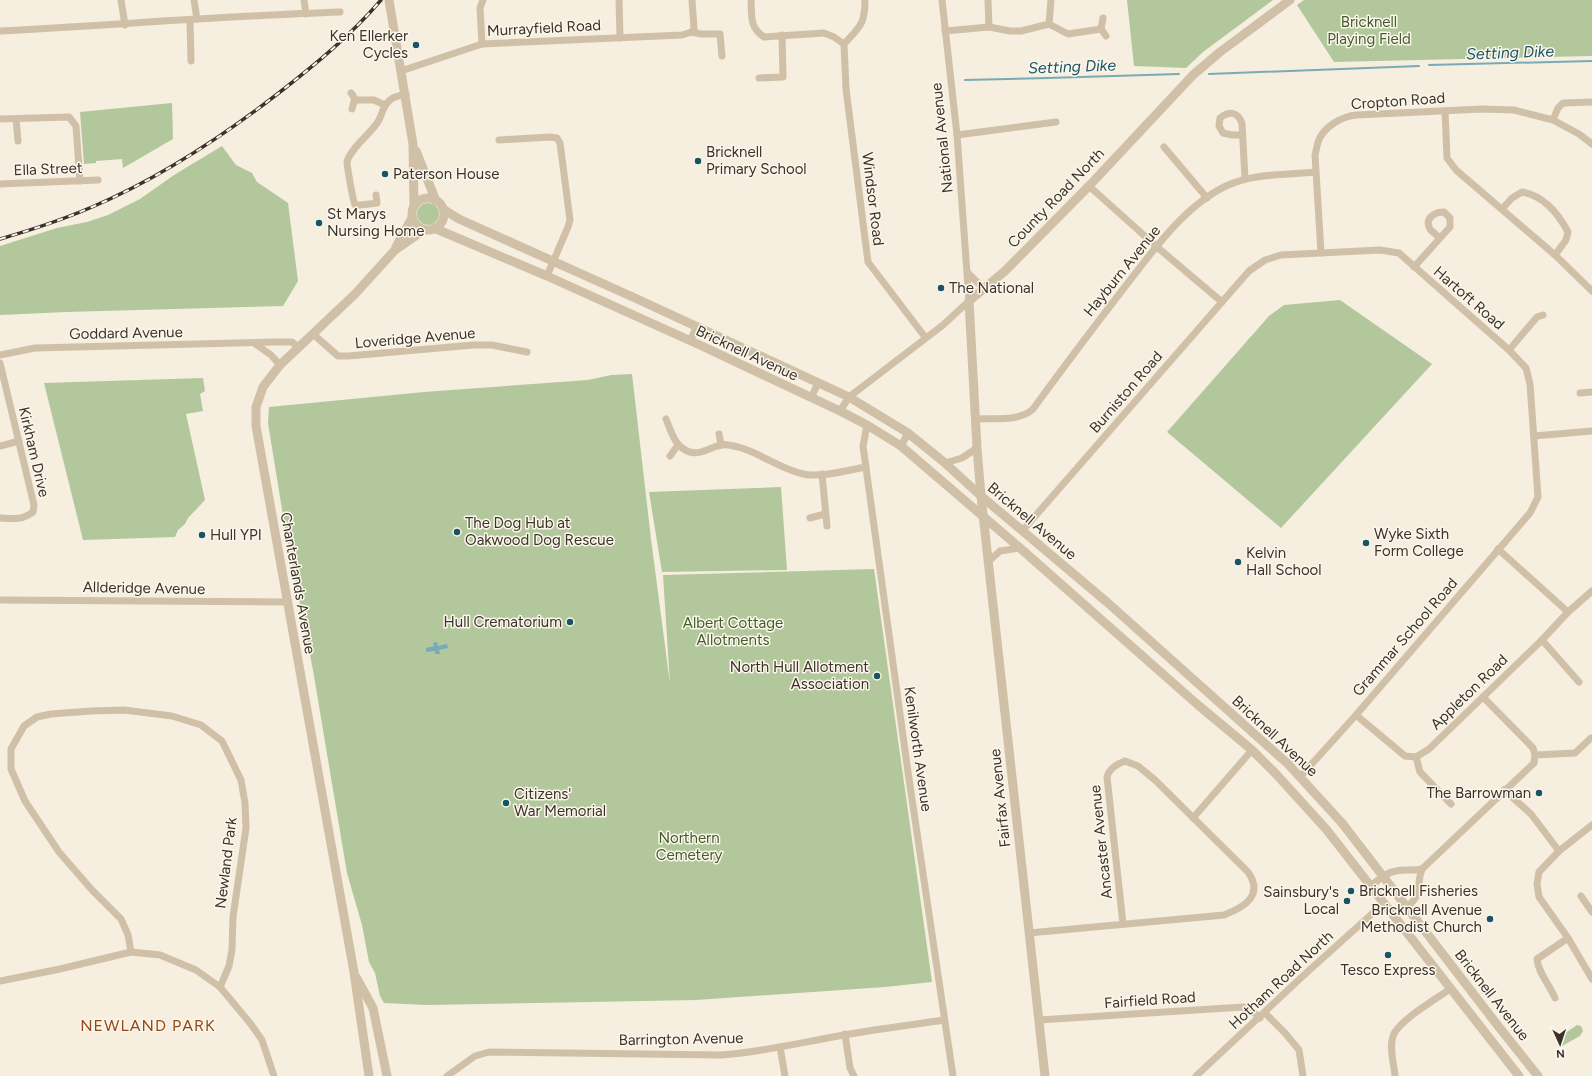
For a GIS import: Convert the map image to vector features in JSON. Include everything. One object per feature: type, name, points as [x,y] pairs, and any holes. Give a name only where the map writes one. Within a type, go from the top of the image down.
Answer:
[{"type":"street","points":[[121,0],[125,25]]},
{"type":"street","points":[[191,61],[194,0]]},
{"type":"street","points":[[304,0],[306,14]]},
{"type":"street","points":[[389,0],[406,94],[413,144],[414,206],[412,218],[416,225],[424,230],[434,228],[440,223],[444,216],[443,209],[436,201],[413,144]]},
{"type":"street","points":[[482,0],[480,8],[482,44]]},
{"type":"street","points":[[619,0],[620,38]]},
{"type":"street","points":[[692,0],[694,28],[692,32]]},
{"type":"street","points":[[751,0],[753,27],[757,33],[764,37],[824,34],[834,37],[844,44],[856,32],[864,18],[865,0]]},
{"type":"street","name":"National Avenue","points":[[942,0],[957,135],[968,273],[975,419],[983,516]]},
{"type":"street","points":[[988,0],[989,27]]},
{"type":"street","points":[[1049,24],[1051,0]]},
{"type":"street","name":"County Road North","points":[[840,412],[849,397],[944,325],[969,301],[1005,271],[1089,186],[1193,75],[1220,52],[1290,0]]},
{"type":"street","points":[[0,31],[340,12]]},
{"type":"street","points":[[1102,18],[1101,29],[1106,36]]},
{"type":"street","points":[[945,31],[989,27],[1010,31],[1021,31],[1049,24],[1068,34],[1101,29]]},
{"type":"street","name":"Murrayfield Road","points":[[401,71],[482,44],[688,35],[692,32],[701,34],[720,34],[722,56]]},
{"type":"street","points":[[759,78],[782,77],[782,36]]},
{"type":"street","name":"Windsor Road","points":[[844,44],[846,89],[868,262],[925,338]]},
{"type":"street","points":[[351,93],[355,100],[352,109]]},
{"type":"street","points":[[376,196],[377,203],[361,206],[355,205],[353,202],[347,162],[352,152],[379,120],[385,105],[392,98],[406,94]]},
{"type":"street","points":[[355,100],[374,100],[385,105]]},
{"type":"street","points":[[1553,120],[1558,108],[1563,103],[1592,102]]},
{"type":"street","name":"Cropton Road","points":[[1321,253],[1315,155],[1318,142],[1323,133],[1338,121],[1353,116],[1482,108],[1514,110],[1553,120],[1579,134],[1592,144]]},
{"type":"street","points":[[1445,111],[1447,158],[1456,170],[1555,255],[1592,291]]},
{"type":"street","points":[[0,119],[69,117],[76,126],[80,181]]},
{"type":"street","points":[[16,119],[18,141]]},
{"type":"street","points":[[957,135],[1056,122]]},
{"type":"street","points":[[1242,135],[1245,179]]},
{"type":"street","points":[[499,140],[550,137],[557,138],[560,143],[570,220],[547,276]]},
{"type":"street","points":[[1164,147],[1207,198]]},
{"type":"street","name":"Hayburn Avenue","points":[[975,419],[1019,417],[1027,414],[1033,409],[1098,321],[1157,247],[1179,221],[1207,198],[1226,186],[1245,179],[1316,172]]},
{"type":"street","name":"Ella Street","points":[[0,184],[98,180]]},
{"type":"street","points":[[1089,186],[1157,247],[1222,302]]},
{"type":"street","points":[[1502,209],[1512,198],[1522,192],[1532,194],[1551,208],[1561,219],[1568,232],[1566,240],[1555,255]]},
{"type":"street","points":[[414,206],[419,201],[429,198],[436,201]]},
{"type":"street","name":"Bricknell Avenue","points":[[443,209],[459,219],[697,326],[849,397],[908,432],[981,496],[1108,603],[1208,694],[1251,730],[1300,777],[1342,823],[1538,1076]]},
{"type":"street","name":"Chanterlands Avenue","points":[[395,250],[412,218]]},
{"type":"street","name":"Bricknell Avenue","points":[[434,228],[547,276],[690,341],[867,425],[901,446],[1020,548],[1198,705],[1252,750],[1276,774],[1321,824],[1371,886],[1519,1076]]},
{"type":"street","name":"Chanterlands Avenue","points":[[369,1076],[354,972],[256,426],[256,406],[263,387],[280,365],[355,294],[395,250],[424,230]]},
{"type":"street","points":[[1414,267],[1440,238]]},
{"type":"street","name":"Hartoft Road","points":[[1249,271],[1264,260],[1281,255],[1380,250],[1399,253],[1509,350],[1526,368],[1530,384],[1538,497],[1530,513]]},
{"type":"street","name":"Burniston Road","points":[[1023,530],[1249,271]]},
{"type":"street","points":[[968,273],[984,289]]},
{"type":"street","points":[[1509,350],[1537,317],[1543,315]]},
{"type":"street","points":[[690,341],[697,326]]},
{"type":"street","name":"Loveridge Avenue","points":[[313,334],[338,356],[473,345],[492,345],[527,352]]},
{"type":"street","name":"Goddard Avenue","points":[[0,355],[35,348],[292,342],[299,348]]},
{"type":"street","points":[[254,343],[271,355],[280,365]]},
{"type":"street","name":"Kirkham Drive","points":[[0,363],[34,505],[33,512],[26,518],[0,518]]},
{"type":"street","points":[[811,398],[818,383]]},
{"type":"street","points":[[1580,393],[1592,392]]},
{"type":"street","points":[[666,419],[678,445],[690,452],[702,452],[721,444],[728,445],[746,450],[803,474],[822,474],[866,467]]},
{"type":"street","name":"Kenilworth Avenue","points":[[867,425],[863,446],[952,1076]]},
{"type":"street","points":[[1534,436],[1592,431]]},
{"type":"street","points":[[901,446],[908,432]]},
{"type":"street","points":[[719,434],[721,444]]},
{"type":"street","points":[[0,446],[19,441]]},
{"type":"street","points":[[670,456],[678,445]]},
{"type":"street","points":[[945,463],[962,458],[977,448]]},
{"type":"street","points":[[822,474],[827,526]]},
{"type":"street","name":"Grammar School Road","points":[[1300,777],[1356,715],[1530,513]]},
{"type":"street","points":[[810,518],[825,514]]},
{"type":"street","name":"Fairfax Avenue","points":[[983,516],[1045,1076]]},
{"type":"street","name":"Bricknell Avenue","points":[[988,562],[1000,551],[1020,548]]},
{"type":"street","points":[[1498,549],[1568,612]]},
{"type":"street","name":"Appleton Road","points":[[1416,757],[1429,749],[1542,640],[1568,612],[1592,591]]},
{"type":"street","name":"Allderidge Avenue","points":[[0,600],[288,602]]},
{"type":"street","points":[[1542,640],[1579,682]]},
{"type":"street","points":[[1198,705],[1208,694]]},
{"type":"street","points":[[1483,697],[1533,748],[1535,759]]},
{"type":"street","name":"Newland Park","points":[[131,952],[128,935],[121,919],[92,890],[59,852],[25,800],[11,769],[11,749],[24,726],[37,717],[51,714],[124,710],[172,716],[201,725],[222,741],[241,780],[246,803],[246,828],[232,917],[232,950],[230,966],[220,987]]},
{"type":"street","points":[[1356,715],[1405,756],[1416,757],[1420,772],[1451,804]]},
{"type":"street","points":[[1394,916],[1408,907],[1417,894],[1419,877],[1422,869],[1535,759],[1575,753],[1591,738]]},
{"type":"street","points":[[1193,818],[1252,750]]},
{"type":"street","name":"Ancaster Avenue","points":[[1029,933],[1224,915],[1239,910],[1253,895],[1253,879],[1248,872],[1138,766],[1125,761],[1115,765],[1108,773],[1107,785],[1123,924]]},
{"type":"street","points":[[1504,790],[1531,814],[1559,851]]},
{"type":"street","points":[[1591,976],[1568,938],[1539,897],[1537,884],[1540,872],[1559,851],[1592,825]]},
{"type":"street","points":[[1371,886],[1395,870],[1412,871],[1422,869]]},
{"type":"street","points":[[1582,896],[1592,912]]},
{"type":"street","name":"Hotham Road North","points":[[1196,1076],[1384,903]]},
{"type":"street","points":[[1555,998],[1538,966],[1537,959],[1568,938]]},
{"type":"street","points":[[0,981],[68,968],[131,952],[160,955],[175,960],[196,970],[220,987],[262,1040],[274,1076]]},
{"type":"street","name":"Chanterlands Avenue","points":[[354,972],[373,1008],[387,1076]]},
{"type":"street","points":[[1395,1076],[1392,1048],[1393,1036],[1401,1024],[1450,989]]},
{"type":"street","name":"Fairfield Road","points":[[1039,1020],[1243,1007],[1249,1008],[1262,1015],[1285,1033],[1298,1050],[1303,1076]]},
{"type":"street","name":"Barrington Avenue","points":[[447,1076],[475,1056],[489,1052],[721,1055],[780,1047],[845,1034],[944,1020]]},
{"type":"street","points":[[845,1034],[850,1068],[854,1076]]},
{"type":"street","points":[[780,1047],[785,1076]]},
{"type":"green space","points":[[1127,0],[1273,0],[1203,52],[1186,68],[1134,66]]},
{"type":"green space","name":"Bricknell Playing Field","points":[[1304,0],[1592,0],[1592,56],[1334,62],[1297,5]]},
{"type":"green space","points":[[172,103],[173,139],[123,168],[122,159],[96,161],[96,163],[84,164],[80,112]]},
{"type":"green space","points":[[222,146],[236,165],[252,173],[257,182],[288,203],[298,281],[283,306],[0,315],[0,246],[57,228],[87,222],[108,215],[140,199],[174,175]]},
{"type":"green space","points":[[424,203],[432,203],[439,210],[439,218],[432,225],[424,225],[417,218],[417,210]]},
{"type":"green space","points":[[1340,300],[1432,364],[1281,528],[1167,432],[1269,316],[1284,305]]},
{"type":"green space","points":[[632,374],[651,539],[670,684],[663,575],[874,569],[932,982],[885,987],[696,1000],[426,1005],[384,1003],[380,996],[375,973],[369,962],[362,925],[347,873],[313,670],[286,534],[268,423],[269,407],[424,392],[588,380],[611,375]]},
{"type":"green space","points":[[203,378],[205,391],[200,394],[203,411],[186,414],[205,500],[178,530],[175,537],[83,540],[44,383]]},
{"type":"green space","points":[[781,487],[787,570],[662,572],[649,492]]},
{"type":"green space","points":[[1577,1025],[1581,1026],[1583,1031],[1580,1036],[1560,1046],[1561,1036]]},
{"type":"water","points":[[437,642],[438,646],[447,644],[448,648],[439,650],[440,654],[435,654],[435,651],[426,652],[426,648],[434,646],[433,643]]},
{"type":"waterway","name":"Setting Dike","points":[[1429,65],[1592,61]]},
{"type":"waterway","name":"Setting Dike","points":[[1209,74],[1419,66]]},
{"type":"waterway","name":"Setting Dike","points":[[965,80],[1179,74]]},
{"type":"railway","points":[[0,239],[92,207],[142,183],[190,156],[236,125],[307,71],[333,49],[370,13],[381,0]]},
{"type":"place","name":"Ken Ellerker Cycles","points":[[416,45]]},
{"type":"place","name":"Bricknell Primary School","points":[[698,161]]},
{"type":"place","name":"Paterson House","points":[[385,174]]},
{"type":"place","name":"St Marys Nursing Home","points":[[319,223]]},
{"type":"place","name":"The National","points":[[941,288]]},
{"type":"place","name":"The Dog Hub at Oakwood Dog Rescue","points":[[457,532]]},
{"type":"place","name":"Hull YPI","points":[[202,535]]},
{"type":"place","name":"Wyke Sixth Form College","points":[[1366,543]]},
{"type":"place","name":"Kelvin Hall School","points":[[1238,562]]},
{"type":"place","name":"Hull Crematorium","points":[[570,622]]},
{"type":"place","name":"North Hull Allotment Association","points":[[877,676]]},
{"type":"place","name":"The Barrowman","points":[[1539,793]]},
{"type":"place","name":"Citizens' War Memorial","points":[[506,803]]},
{"type":"place","name":"Bricknell Fisheries","points":[[1351,891]]},
{"type":"place","name":"Sainsbury's Local","points":[[1347,901]]},
{"type":"place","name":"Bricknell Avenue Methodist Church","points":[[1490,919]]},
{"type":"place","name":"Tesco Express","points":[[1388,955]]},
{"type":"district","name":"NEWLAND PARK","points":[[148,1025]]},
{"type":"park label","name":"Albert Cottage Allotments","points":[[733,632]]},
{"type":"park label","name":"Northern Cemetery","points":[[689,846]]}]
